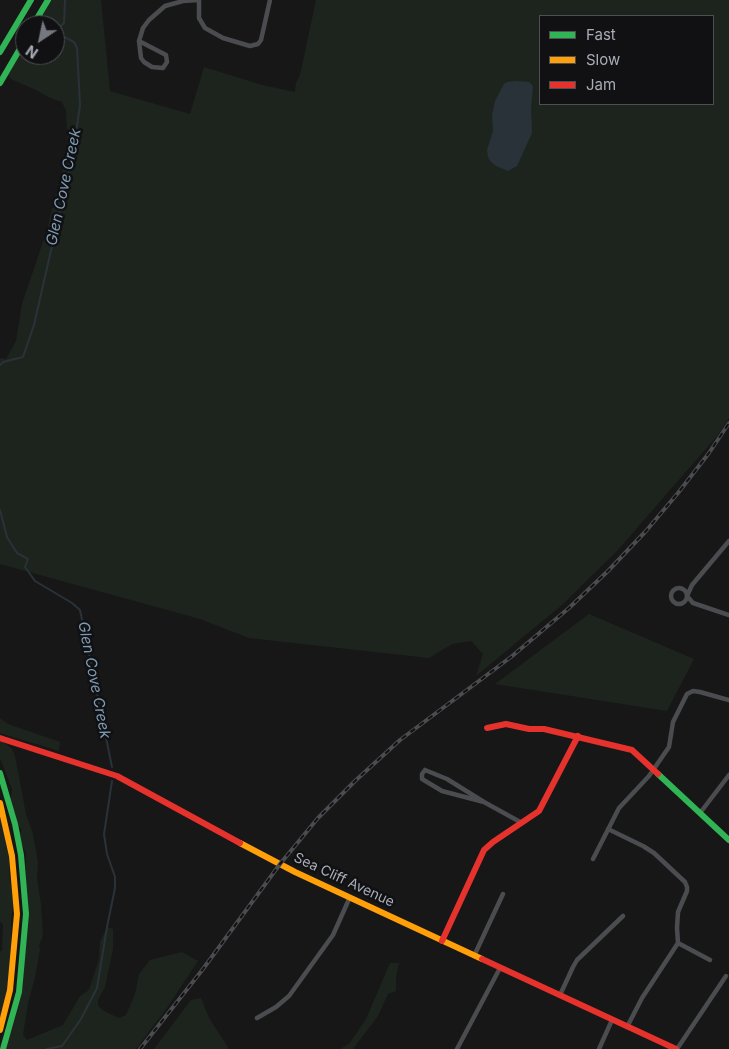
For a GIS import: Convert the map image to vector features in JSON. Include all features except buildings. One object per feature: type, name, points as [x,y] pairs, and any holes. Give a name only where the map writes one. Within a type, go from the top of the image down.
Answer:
[{"type":"street","points":[[0,52],[31,0]]},
{"type":"street","points":[[39,15],[48,0]]},
{"type":"street","points":[[139,41],[166,55],[168,62],[163,68],[152,67],[141,58],[139,41],[143,28],[159,10],[176,3],[198,0],[199,18],[205,28],[223,38],[250,46],[258,44],[261,40],[270,0]]},
{"type":"street","points":[[0,83],[15,57]]},
{"type":"street","points":[[729,541],[692,585],[687,596],[693,603],[729,614]]},
{"type":"street","points":[[593,859],[619,808],[648,776],[670,743],[673,722],[687,694],[693,691],[700,692],[729,700]]},
{"type":"street","points":[[487,728],[506,724],[529,729],[544,729],[632,750],[729,840]]},
{"type":"street","points":[[442,941],[484,850],[539,811],[578,736]]},
{"type":"street","name":"Sea Cliff Avenue","points":[[0,738],[117,776],[295,872],[677,1049]]},
{"type":"street","points":[[484,802],[442,791],[422,780],[422,774],[424,770],[447,778],[484,802],[522,823]]},
{"type":"street","points":[[0,773],[21,855],[26,914],[19,992],[3,1049]]},
{"type":"street","points":[[700,813],[729,775]]},
{"type":"street","points":[[0,803],[12,856],[17,914],[10,990],[0,1030]]},
{"type":"street","points":[[608,829],[654,853],[685,882],[687,891],[677,920],[678,943],[642,998],[627,1027]]},
{"type":"street","points":[[474,956],[503,894]]},
{"type":"street","points":[[257,1018],[276,1007],[289,996],[333,934],[350,897]]},
{"type":"street","points":[[560,995],[578,960],[623,916]]},
{"type":"street","points":[[678,943],[710,960]]},
{"type":"street","points":[[457,1049],[500,968]]},
{"type":"street","points":[[677,1049],[726,976]]},
{"type":"street","points":[[599,1049],[612,1020]]},
{"type":"shaded area","points":[[50,0],[101,0],[110,91],[190,114],[204,67],[262,85],[295,92],[316,0],[729,0],[729,418],[717,436],[617,551],[562,605],[476,676],[483,654],[471,641],[452,644],[429,658],[249,638],[200,619],[0,564],[0,358],[6,359],[16,341],[22,304],[46,233],[68,149],[66,111],[62,102],[11,79],[8,75],[15,62],[15,65],[65,65],[65,15],[42,15]]},
{"type":"shaded area","points":[[515,81],[529,82],[533,86],[531,108],[532,133],[517,166],[508,171],[491,162],[487,150],[493,131],[492,115],[495,101],[504,84]]},
{"type":"shaded area","points":[[589,614],[694,659],[667,711],[495,684]]},
{"type":"shaded area","points":[[0,718],[8,724],[60,742],[59,751],[0,733]]},
{"type":"shaded area","points":[[0,742],[3,742],[12,749],[15,756],[26,814],[33,834],[38,862],[37,879],[43,935],[39,946],[35,977],[28,1003],[23,1035],[27,1040],[63,1025],[80,996],[89,990],[99,959],[100,942],[107,927],[113,929],[113,949],[105,987],[98,1000],[98,1006],[119,1018],[126,1015],[135,994],[139,974],[150,960],[182,952],[198,961],[167,1008],[136,1049],[5,1049],[23,987],[26,853],[21,843],[20,833],[22,830],[18,825],[11,799],[12,789],[0,758]]},
{"type":"shaded area","points":[[0,816],[9,858],[9,875],[14,896],[11,921],[12,957],[0,1023],[0,952],[2,950],[3,924],[0,922]]},
{"type":"shaded area","points":[[390,963],[399,963],[396,991],[388,994],[378,1016],[353,1049],[340,1049],[349,1044],[366,1019]]},
{"type":"shaded area","points":[[201,998],[209,1018],[229,1049],[154,1049],[191,1000]]},
{"type":"waterway","name":"Glen Cove Creek","points":[[0,365],[3,362],[23,357],[34,325],[73,154],[80,105],[77,48],[74,42],[62,36],[58,29],[64,23],[65,0]]},
{"type":"waterway","name":"Glen Cove Creek","points":[[0,510],[7,537],[17,553],[28,559],[25,567],[35,581],[72,603],[80,610],[112,767]]},
{"type":"waterway","name":"Glen Cove Creek","points":[[47,1049],[62,1046],[81,1019],[97,988],[115,888],[115,877],[107,854],[104,834],[112,781]]},
{"type":"railway","points":[[140,1049],[203,969],[280,864],[318,818],[400,740],[511,657],[569,608],[608,571],[646,531],[678,493],[709,453],[729,423]]},
{"type":"traffic: fast","points":[[0,52],[31,0]]},
{"type":"traffic: fast","points":[[39,15],[48,0]]},
{"type":"traffic: fast","points":[[0,83],[15,57]]},
{"type":"traffic: fast","points":[[0,773],[15,824],[21,855],[26,914],[19,992],[3,1049]]},
{"type":"traffic: fast","points":[[658,774],[729,840]]},
{"type":"traffic: slow","points":[[0,803],[12,856],[17,914],[10,990],[0,1030]]},
{"type":"traffic: slow","points":[[240,843],[295,872],[482,959]]},
{"type":"traffic: jam","points":[[487,728],[506,724],[529,729],[544,729],[632,750],[658,774]]},
{"type":"traffic: jam","points":[[442,941],[484,850],[539,811],[578,736]]},
{"type":"traffic: jam","points":[[0,738],[117,776],[240,843]]},
{"type":"traffic: jam","points":[[482,959],[676,1049]]}]
